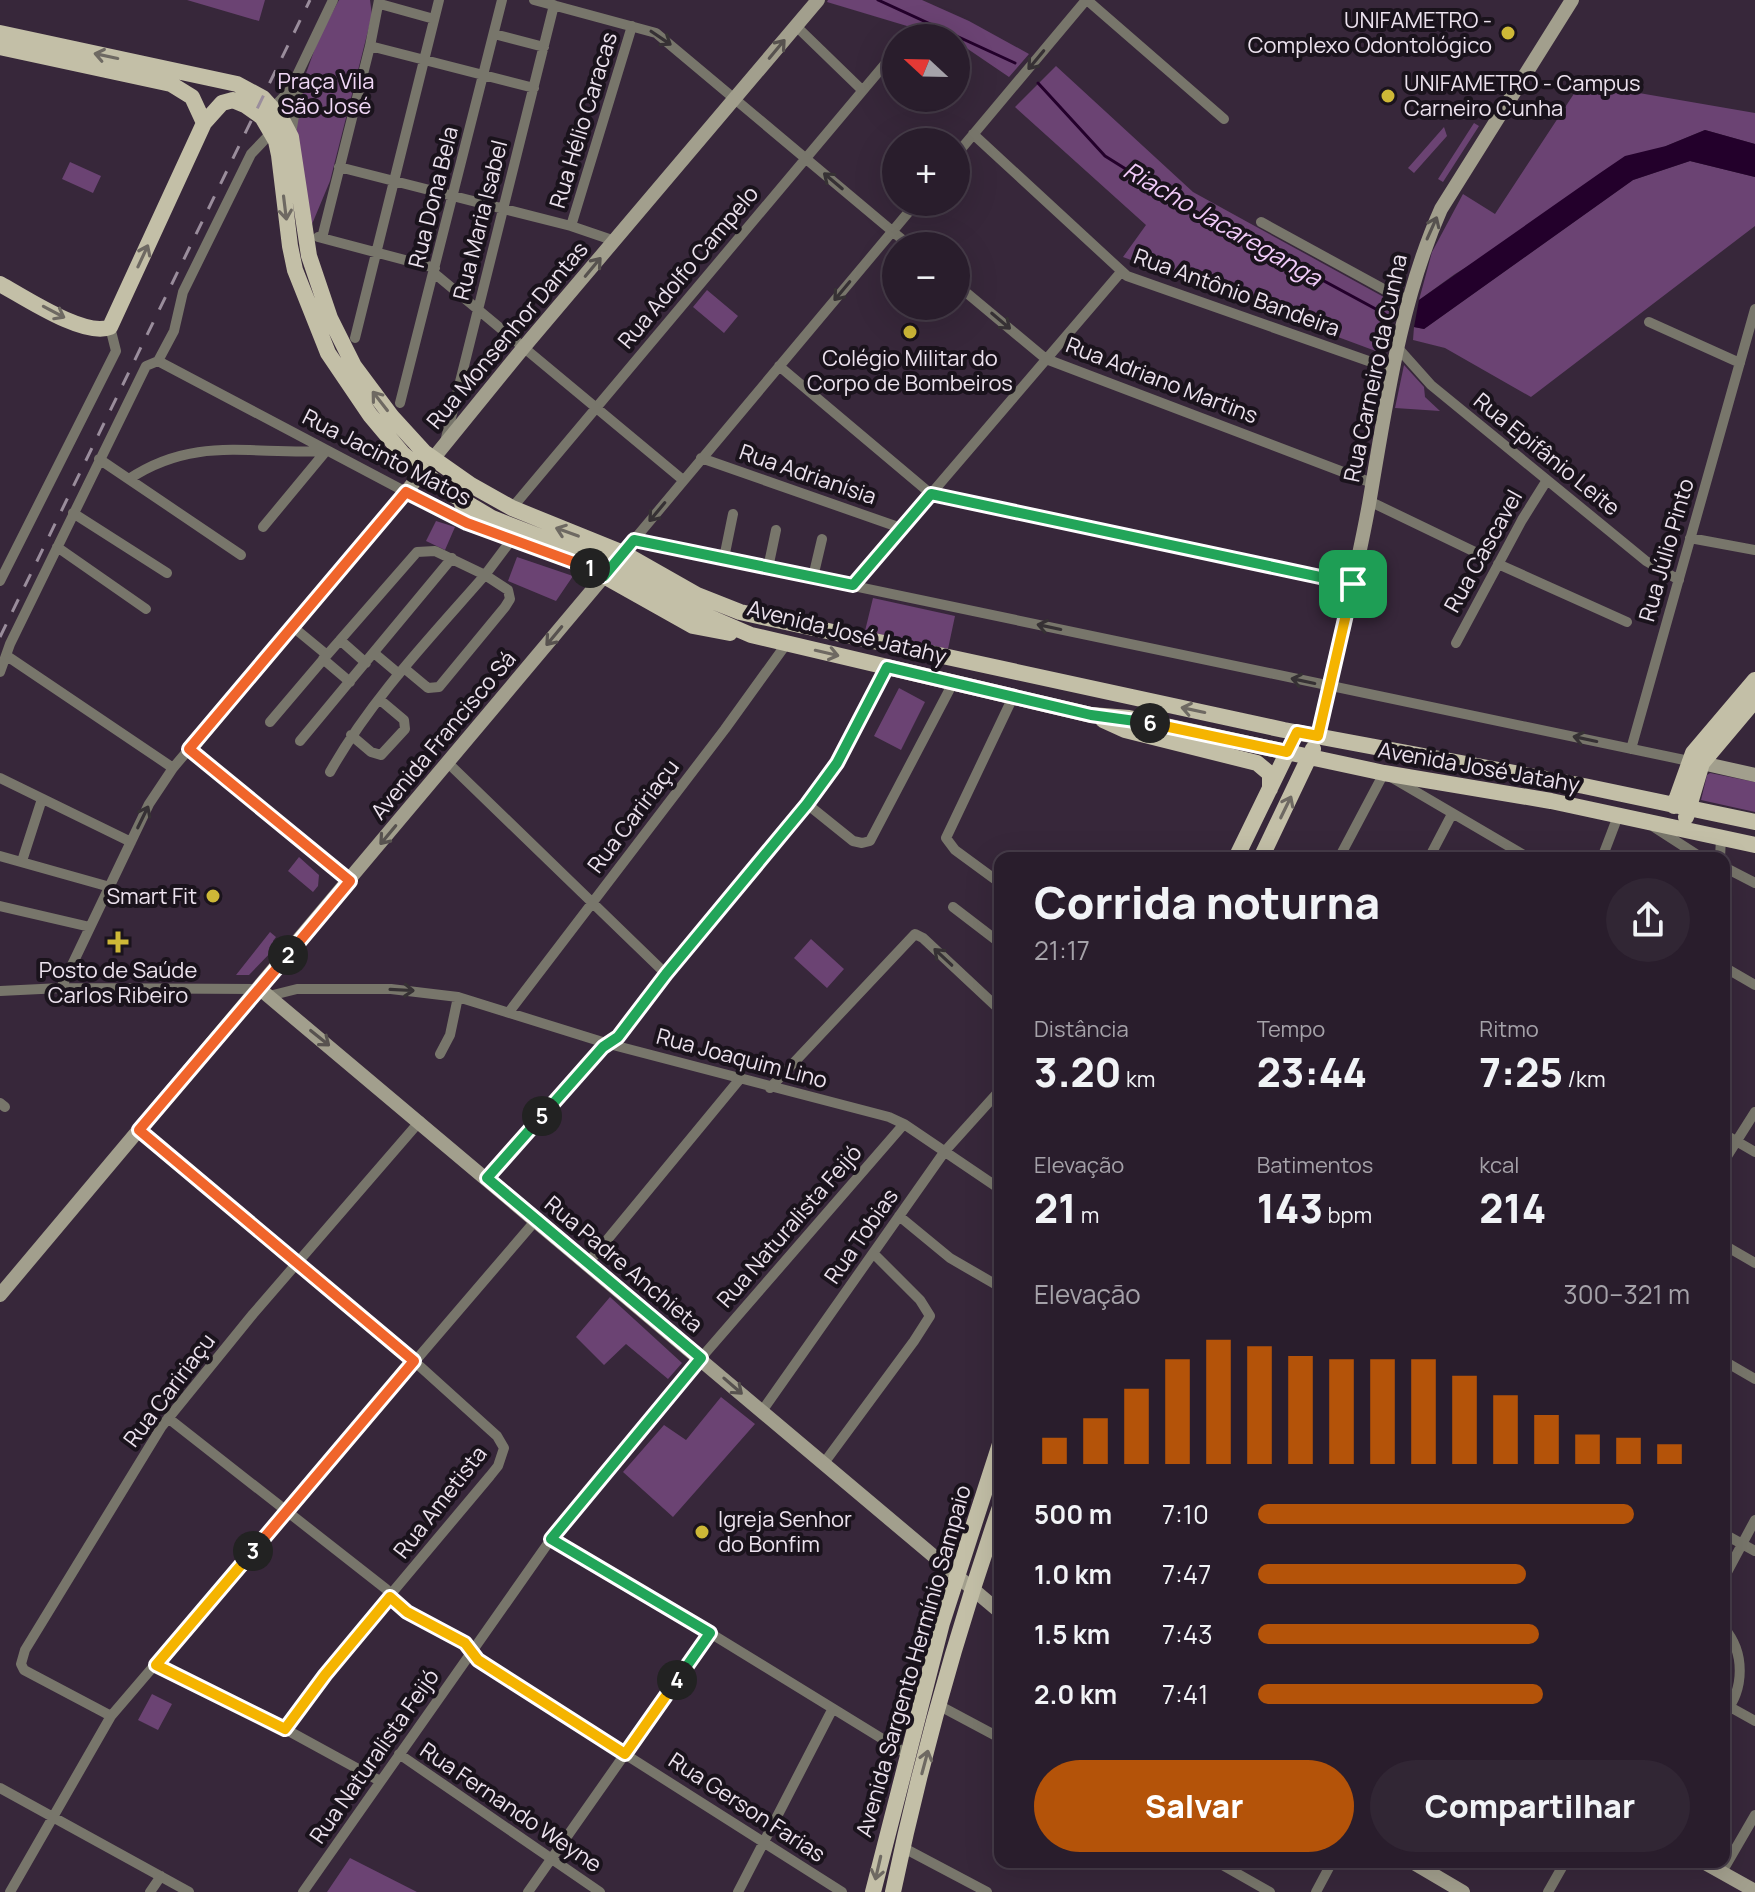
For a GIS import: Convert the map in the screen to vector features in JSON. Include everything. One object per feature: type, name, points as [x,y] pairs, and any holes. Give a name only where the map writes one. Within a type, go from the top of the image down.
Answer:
[{"type":"main road","name":"Avenida José Jatahy","points":[[0,33],[237,84],[251,90],[273,108],[291,137],[313,236],[321,294],[354,366],[427,465],[459,499],[511,527],[619,558],[693,626],[787,643],[1091,715],[1129,718],[1384,773],[1511,794],[1755,845]]},
{"type":"main road","points":[[0,47],[171,84],[192,97],[204,123]]},
{"type":"main road","points":[[0,285],[80,326],[103,330],[110,327],[204,123],[222,103],[233,100],[257,111],[272,132]]},
{"type":"main road","name":"Avenida José Jatahy","points":[[272,132],[279,155],[292,258],[314,322],[328,353],[353,393],[402,453],[697,595],[729,608],[988,667],[1297,732],[1755,822]]},
{"type":"main road","points":[[459,499],[477,526]]},
{"type":"main road","points":[[936,678],[945,668],[943,657]]},
{"type":"main road","points":[[982,688],[975,674],[978,669],[988,667]]},
{"type":"main road","points":[[1682,830],[1681,807],[1696,762],[1755,680]]},
{"type":"main road","points":[[1696,762],[1755,700]]},
{"type":"main road","points":[[1091,715],[1125,730],[1257,763],[1270,774],[1270,789]]},
{"type":"main road","points":[[1239,852],[1297,732]]},
{"type":"main road","points":[[1264,852],[1318,736]]},
{"type":"main road","points":[[1511,794],[1509,781],[1513,774]]},
{"type":"main road","name":"Avenida Sargento Hermínio Sampaio","points":[[873,1892],[907,1754],[957,1576],[994,1462]]},
{"type":"main road","name":"Avenida Sargento Hermínio Sampaio","points":[[893,1892],[902,1847],[972,1588],[994,1524]]},
{"type":"street","points":[[273,108],[290,90],[333,0]]},
{"type":"street","points":[[355,338],[439,0]]},
{"type":"street","name":"Rua Dona Bela","points":[[400,403],[502,0]]},
{"type":"street","points":[[534,0],[656,33],[893,231]]},
{"type":"street","name":"Rua Monsenhor Dantas","points":[[61,988],[149,804],[173,768],[818,0]]},
{"type":"street","points":[[970,138],[1086,0],[1224,119]]},
{"type":"street","name":"Rua Carneiro da Cunha","points":[[1328,686],[1353,584],[1398,348],[1421,256],[1441,209],[1572,0]]},
{"type":"street","points":[[434,19],[379,2],[339,167],[313,236],[434,270],[683,480]]},
{"type":"street","name":"Rua Maria Isabel","points":[[444,443],[554,5]]},
{"type":"street","name":"Rua Hélio Caracas","points":[[571,226],[632,26]]},
{"type":"street","points":[[796,26],[862,90]]},
{"type":"street","points":[[494,34],[544,47]]},
{"type":"street","points":[[370,46],[534,88]]},
{"type":"street","points":[[291,137],[304,62]]},
{"type":"street","name":"Rua Adolfo Campelo","points":[[512,508],[882,67]]},
{"type":"street","points":[[0,672],[10,644],[146,366],[158,361],[174,331],[183,292],[251,154],[272,132]]},
{"type":"street","name":"Rua Antônio Bandeira","points":[[973,134],[1132,279],[1394,370]]},
{"type":"street","points":[[339,167],[571,226],[615,241]]},
{"type":"street","name":"Avenida Francisco Sá","points":[[0,1295],[139,1130],[264,992],[350,881],[905,216]]},
{"type":"street","points":[[1261,222],[1398,297],[1411,298]]},
{"type":"street","points":[[853,585],[1121,272]]},
{"type":"street","name":"Rua Adriano Martins","points":[[970,296],[1046,359],[1372,483]]},
{"type":"street","name":"Rua Júlio Pinto","points":[[1631,749],[1737,361],[1755,309]]},
{"type":"street","points":[[1649,322],[1737,361]]},
{"type":"street","points":[[0,581],[116,351],[110,327]]},
{"type":"street","name":"Rua Epifânio Leite","points":[[1398,348],[1431,385],[1646,561],[1679,580]]},
{"type":"street","name":"Rua Jacinto Matos","points":[[158,361],[325,451],[477,526],[592,568],[619,558]]},
{"type":"street","points":[[779,366],[931,494],[1353,584]]},
{"type":"street","points":[[129,479],[160,461],[199,451],[222,448],[325,451]]},
{"type":"street","points":[[263,527],[325,451]]},
{"type":"street","name":"Rua Adrianísia","points":[[701,458],[901,528]]},
{"type":"street","points":[[99,459],[241,555]]},
{"type":"street","name":"Rua Cascavel","points":[[1456,643],[1547,480]]},
{"type":"street","points":[[1369,501],[1475,552]]},
{"type":"street","points":[[73,513],[167,573]]},
{"type":"street","points":[[724,558],[733,514]]},
{"type":"street","points":[[768,568],[776,530]]},
{"type":"street","points":[[1690,538],[1755,550]]},
{"type":"street","points":[[330,772],[351,735],[379,699],[512,539]]},
{"type":"street","points":[[813,577],[822,539]]},
{"type":"street","points":[[57,547],[146,609]]},
{"type":"street","points":[[270,722],[417,552],[430,550],[452,558],[508,590],[510,599],[434,690],[374,653]]},
{"type":"street","points":[[300,741],[452,558]]},
{"type":"street","name":"Avenida José Jatahy","points":[[619,558],[724,558],[1755,775]]},
{"type":"street","points":[[1498,564],[1627,622]]},
{"type":"street","points":[[293,627],[350,682]]},
{"type":"street","points":[[340,640],[366,663]]},
{"type":"street","name":"Rua Caririaçu","points":[[509,1012],[787,643]]},
{"type":"street","points":[[7,656],[173,768]]},
{"type":"street","points":[[487,1178],[603,1047],[618,1037],[666,974],[807,804],[837,763],[887,667]]},
{"type":"street","points":[[807,804],[853,841],[862,843],[873,838],[954,681]]},
{"type":"street","points":[[1318,736],[1328,686]]},
{"type":"street","points":[[994,878],[946,841],[1014,695]]},
{"type":"street","points":[[351,735],[371,752],[381,755],[405,729],[404,720],[379,699]]},
{"type":"street","points":[[189,749],[350,881]]},
{"type":"street","points":[[448,763],[666,974]]},
{"type":"street","points":[[1342,852],[1384,773],[1516,852]]},
{"type":"street","points":[[0,778],[131,842]]},
{"type":"street","points":[[1440,808],[1439,798],[1445,784]]},
{"type":"street","points":[[22,861],[42,799]]},
{"type":"street","points":[[1432,852],[1452,814]]},
{"type":"street","points":[[1604,852],[1618,816]]},
{"type":"street","points":[[1646,822],[1693,852]]},
{"type":"street","points":[[1720,852],[1721,838]]},
{"type":"street","points":[[0,856],[110,887]]},
{"type":"street","points":[[1730,869],[1755,883]]},
{"type":"street","points":[[0,906],[90,927]]},
{"type":"street","points":[[953,907],[994,938]]},
{"type":"street","points":[[770,1088],[912,936],[923,938],[994,1004]]},
{"type":"street","points":[[1730,970],[1755,985]]},
{"type":"street","name":"Rua Joaquim Lino","points":[[0,991],[61,988],[264,992],[391,989],[458,997],[609,1044],[889,1117],[994,1185]]},
{"type":"street","name":"Rua Padre Anchieta","points":[[264,992],[994,1607]]},
{"type":"street","points":[[440,1054],[450,1035],[458,997]]},
{"type":"street","points":[[588,1263],[739,1080]]},
{"type":"street","name":"Rua Tobias","points":[[762,1411],[945,1151],[994,1097]]},
{"type":"street","points":[[1730,1150],[1755,1112]]},
{"type":"street","name":"Rua Caririaçu","points":[[111,1716],[30,1674],[21,1664],[22,1657],[168,1418],[420,1121]]},
{"type":"street","name":"Rua Naturalista Feijó","points":[[303,1892],[551,1539],[701,1358],[904,1124]]},
{"type":"street","points":[[139,1130],[414,1361]]},
{"type":"street","points":[[1730,1138],[1755,1152]]},
{"type":"street","points":[[899,1216],[965,1268],[994,1284]]},
{"type":"street","points":[[10,1892],[111,1716],[536,1220]]},
{"type":"street","points":[[1730,1248],[1755,1263]]},
{"type":"street","points":[[824,1463],[930,1316],[920,1300],[874,1254]]},
{"type":"street","name":"Rua Ametista","points":[[285,1729],[325,1675],[498,1466],[504,1448],[497,1436],[414,1361]]},
{"type":"street","points":[[1730,1364],[1755,1379]]},
{"type":"street","name":"Rua Gerson Farias","points":[[168,1418],[386,1589],[390,1597],[407,1612],[465,1643],[478,1660],[842,1892]]},
{"type":"street","points":[[1730,1567],[1755,1520]]},
{"type":"street","points":[[1730,1537],[1755,1551]]},
{"type":"street","points":[[551,1539],[907,1754]]},
{"type":"street","points":[[528,1892],[710,1633]]},
{"type":"street","points":[[1730,1638],[1740,1662],[1737,1693],[1730,1705]]},
{"type":"street","points":[[156,1665],[285,1729],[380,1781]]},
{"type":"street","points":[[940,1706],[994,1735]]},
{"type":"street","points":[[738,1892],[832,1710]]},
{"type":"street","points":[[1730,1711],[1755,1721]]},
{"type":"street","name":"Rua Fernando Weyne","points":[[399,1754],[600,1892]]},
{"type":"street","points":[[0,1788],[189,1892]]},
{"type":"street","points":[[1730,1858],[1755,1815]]},
{"type":"street","points":[[902,1847],[987,1892]]},
{"type":"street","points":[[1228,1868],[1270,1892]]},
{"type":"street","points":[[1316,1892],[1329,1868]]},
{"type":"street","points":[[1422,1868],[1463,1892]]},
{"type":"street","points":[[1548,1892],[1562,1868]]},
{"type":"street","points":[[1714,1868],[1755,1891]]},
{"type":"street","points":[[1722,1872],[1724,1868]]},
{"type":"street","points":[[150,1892],[161,1876]]},
{"type":"green space","points":[[187,0],[265,0],[259,21]]},
{"type":"green space","name":"Praça Vila São José","points":[[339,0],[370,0],[372,15],[330,181],[310,229],[296,125],[299,93],[319,37]]},
{"type":"green space","points":[[922,0],[969,21],[1029,54],[1009,77],[970,51],[970,24],[900,24],[827,2]]},
{"type":"green space","points":[[1056,66],[1193,192],[1391,301],[1381,353],[1123,257],[1146,225],[1015,107]]},
{"type":"green space","points":[[1581,83],[1755,113],[1755,144],[1705,130],[1666,146],[1455,274],[1419,300],[1432,252],[1463,194],[1495,214]]},
{"type":"green space","points":[[1474,123],[1479,126],[1443,182],[1438,179]]},
{"type":"green space","points":[[1444,127],[1447,136],[1414,173],[1408,168]]},
{"type":"green space","points":[[1690,161],[1755,177],[1755,226],[1531,397],[1445,348],[1413,340],[1414,327],[1424,329],[1633,180]]},
{"type":"green space","points":[[70,162],[101,176],[93,193],[62,179]]},
{"type":"green space","points":[[707,290],[738,316],[724,333],[693,307]]},
{"type":"green space","points":[[1404,365],[1424,387],[1425,397],[1440,411],[1395,408]]},
{"type":"green space","points":[[436,521],[455,527],[445,550],[426,541]]},
{"type":"green space","points":[[517,557],[573,576],[556,601],[508,581]]},
{"type":"green space","points":[[873,598],[955,616],[948,649],[865,631]]},
{"type":"green space","points":[[899,688],[925,702],[901,750],[874,736]]},
{"type":"green space","points":[[1710,773],[1755,782],[1755,812],[1701,800]]},
{"type":"green space","points":[[299,857],[319,875],[318,886],[313,892],[288,871]]},
{"type":"green space","points":[[270,932],[276,937],[274,949],[249,975],[236,975]]},
{"type":"green space","points":[[811,939],[844,969],[827,988],[794,958]]},
{"type":"green space","points":[[610,1297],[682,1363],[668,1379],[626,1344],[604,1365],[576,1337]]},
{"type":"green space","points":[[721,1397],[755,1424],[673,1517],[623,1472],[664,1425],[686,1440]]},
{"type":"green space","points":[[152,1694],[172,1704],[158,1730],[138,1720]]},
{"type":"green space","points":[[350,1858],[417,1892],[327,1892]]},
{"type":"shaded area","points":[[1705,130],[1755,144],[1755,177],[1690,161],[1633,180],[1424,329],[1414,327],[1419,300],[1625,156],[1666,146]]},
{"type":"waterway","name":"Riacho Jacareganga","points":[[878,0],[1015,63]]},
{"type":"waterway","name":"Riacho Jacareganga","points":[[1038,83],[1105,156],[1180,203],[1385,314]]},
{"type":"railway","points":[[0,637],[310,0]]},
{"type":"place","name":"UNIFAMETRO - Complexo Odontológico","points":[[1508,33]]},
{"type":"place","name":"UNIFAMETRO - Campus Carneiro Cunha","points":[[1388,96]]},
{"type":"place","name":"Colégio Militar do Corpo de Bombeiros","points":[[910,332]]},
{"type":"place","name":"Smart Fit","points":[[213,896]]},
{"type":"place","name":"Posto de Saúde Carlos Ribeiro","points":[[118,942]]},
{"type":"place","name":"Igreja Senhor do Bonfim","points":[[702,1532]]},
{"type":"route","points":[[406,492],[467,523],[592,568],[604,576],[634,540],[853,585],[931,494],[1353,584],[1318,736],[1297,732],[1287,752],[1129,718],[1091,715],[887,667],[837,763],[807,804],[666,974],[618,1037],[603,1047],[487,1178],[701,1358],[551,1539],[710,1633],[625,1754],[475,1659],[465,1643],[407,1612],[390,1597],[310,1693],[285,1729],[156,1665],[414,1361],[139,1130],[350,881],[189,749],[406,492]]}]
